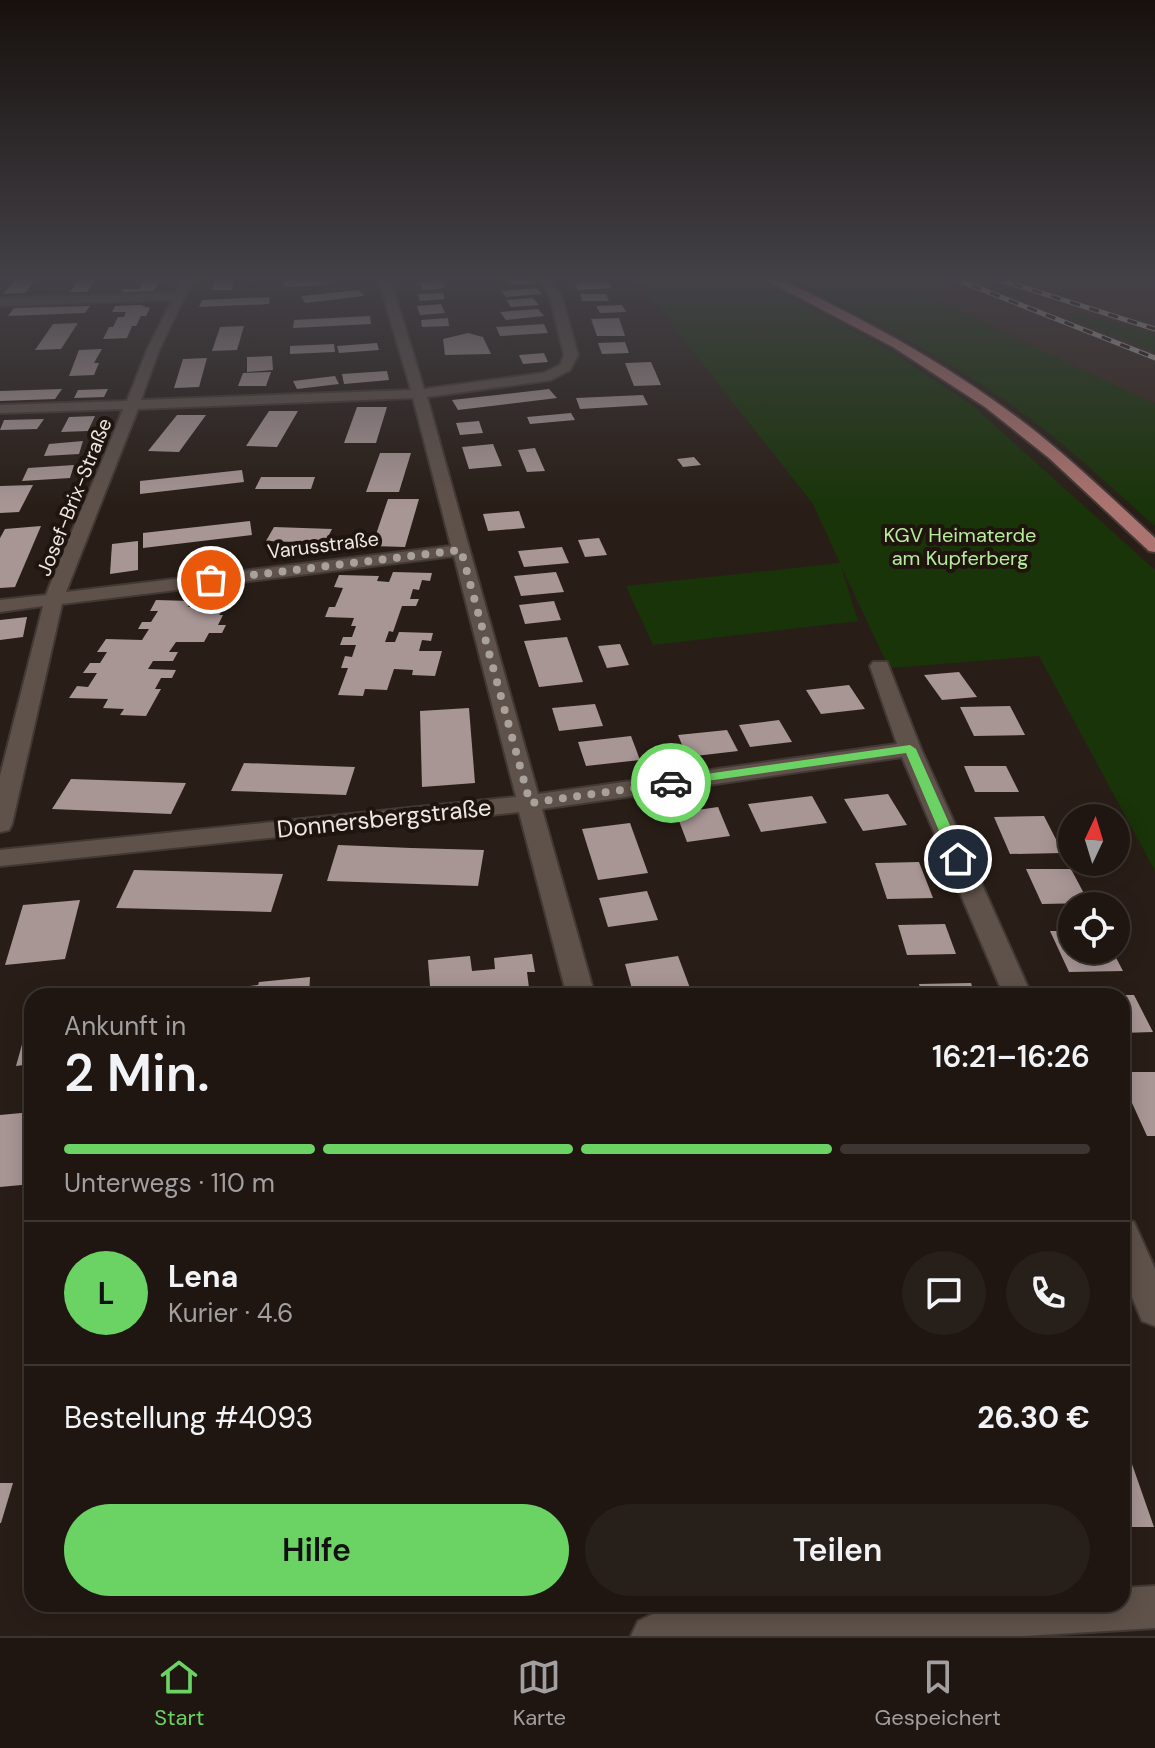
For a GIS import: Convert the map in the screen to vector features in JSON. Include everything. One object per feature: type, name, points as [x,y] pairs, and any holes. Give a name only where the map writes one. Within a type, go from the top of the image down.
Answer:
[{"type":"main road","points":[[910,354],[987,402],[1054,455],[1155,547]]},
{"type":"street","name":"Josef-Brix-Straße","points":[[0,824],[54,599],[151,354]]},
{"type":"street","points":[[407,354],[579,988]]},
{"type":"street","points":[[0,409],[417,394],[546,377],[565,367],[571,354]]},
{"type":"street","name":"Varusstraße","points":[[0,606],[461,550]]},
{"type":"street","points":[[880,666],[910,749],[1015,988]]},
{"type":"street","name":"Donnersbergstraße","points":[[0,858],[530,803],[910,749]]},
{"type":"street","points":[[1130,1251],[1155,1309]]},
{"type":"street","points":[[1130,1608],[1155,1607]]},
{"type":"street","points":[[653,1636],[747,1624],[1035,1612]]},
{"type":"shaded area","points":[[1050,354],[1155,354],[1155,404]]},
{"type":"green space","name":"KGV Heimaterde am Kupferberg","points":[[695,354],[896,354],[973,406],[1155,570],[1155,871],[1130,825],[1130,804],[1119,804],[1039,656],[889,668],[841,566],[858,621],[653,645],[626,586],[840,563],[813,504]]},
{"type":"green space","points":[[933,354],[1050,354],[1155,404],[1155,526],[1055,438],[1012,405]]},
{"type":"building","points":[[77,354],[99,354],[94,363],[99,363],[94,375],[69,376]]},
{"type":"building","points":[[545,354],[548,362],[523,364],[519,355]]},
{"type":"building","points":[[272,356],[273,370],[247,372],[247,357]]},
{"type":"building","points":[[207,358],[199,387],[174,388],[183,359]]},
{"type":"building","points":[[651,362],[661,385],[634,386],[625,363]]},
{"type":"building","points":[[387,371],[389,380],[344,384],[342,374]]},
{"type":"building","points":[[271,372],[266,386],[238,386],[243,373]]},
{"type":"building","points":[[335,376],[339,384],[297,389],[293,381]]},
{"type":"building","points":[[62,389],[55,399],[0,401],[0,391]]},
{"type":"building","points":[[108,389],[104,397],[74,398],[78,390]]},
{"type":"building","points":[[549,389],[557,398],[458,410],[452,400]]},
{"type":"building","points":[[643,395],[648,405],[580,409],[576,398]]},
{"type":"building","points":[[357,407],[387,407],[376,443],[344,443]]},
{"type":"building","points":[[269,411],[298,411],[277,447],[246,446]]},
{"type":"building","points":[[571,413],[575,420],[530,424],[527,417]]},
{"type":"building","points":[[177,415],[206,415],[179,452],[148,451]]},
{"type":"building","points":[[95,416],[88,431],[61,432],[69,417]]},
{"type":"building","points":[[44,419],[37,429],[0,430],[4,420]]},
{"type":"building","points":[[479,421],[483,433],[460,435],[456,423]]},
{"type":"building","points":[[83,441],[79,454],[44,456],[49,444]]},
{"type":"building","points":[[493,444],[502,466],[469,469],[462,447]]},
{"type":"building","points":[[535,448],[545,471],[527,472],[518,450]]},
{"type":"building","points":[[380,453],[411,453],[399,492],[366,492]]},
{"type":"building","points":[[694,457],[701,465],[683,467],[677,459]]},
{"type":"building","points":[[74,465],[70,478],[22,481],[28,468]]},
{"type":"building","points":[[242,470],[244,482],[140,494],[140,481]]},
{"type":"building","points":[[261,477],[315,477],[311,489],[255,489]]},
{"type":"building","points":[[33,485],[19,512],[0,513],[0,486]]},
{"type":"building","points":[[388,499],[419,499],[405,547],[372,546]]},
{"type":"building","points":[[519,511],[525,528],[488,531],[483,514]]},
{"type":"building","points":[[250,521],[252,535],[143,548],[143,533]]},
{"type":"building","points":[[41,526],[15,587],[0,588],[0,538],[5,529]]},
{"type":"building","points":[[274,527],[332,529],[325,543],[266,541]]},
{"type":"building","points":[[599,538],[607,555],[585,557],[578,540]]},
{"type":"building","points":[[138,541],[138,570],[110,574],[112,544]]},
{"type":"building","points":[[562,547],[569,563],[524,567],[518,551]]},
{"type":"building","points":[[393,572],[432,573],[430,581],[422,580],[419,590],[413,589],[410,599],[419,599],[416,606],[402,606],[393,632],[389,631],[385,642],[395,642],[399,632],[433,633],[431,641],[422,640],[419,651],[442,651],[435,676],[412,675],[413,670],[394,669],[387,690],[365,689],[363,696],[338,695],[348,668],[341,668],[345,656],[352,657],[356,645],[340,645],[343,637],[352,637],[356,626],[351,626],[354,618],[325,617],[329,607],[335,607],[343,588],[334,587],[339,575],[379,576],[377,581],[389,582]]},
{"type":"building","points":[[556,572],[564,592],[521,596],[514,576]]},
{"type":"building","points":[[203,593],[237,594],[219,615],[223,615],[218,625],[226,625],[222,633],[209,633],[204,642],[176,642],[169,652],[178,652],[173,661],[153,661],[148,669],[176,670],[172,678],[161,678],[155,689],[161,689],[146,716],[120,715],[124,709],[103,708],[108,699],[69,698],[77,686],[88,687],[97,673],[83,673],[90,663],[100,663],[107,652],[97,652],[106,639],[142,640],[149,629],[138,629],[142,622],[151,622],[158,611],[150,611],[156,600],[191,601],[188,607],[195,607]]},
{"type":"building","points":[[554,601],[561,620],[525,624],[519,605]]},
{"type":"building","points":[[27,617],[23,637],[0,640],[0,620]]},
{"type":"building","points":[[567,637],[583,682],[539,687],[524,641]]},
{"type":"building","points":[[620,644],[629,665],[607,668],[598,646]]},
{"type":"building","points":[[959,672],[977,697],[942,700],[924,675]]},
{"type":"building","points":[[849,685],[865,709],[821,714],[806,690]]},
{"type":"building","points":[[595,704],[603,726],[559,731],[552,708]]},
{"type":"building","points":[[1010,706],[1025,735],[974,736],[960,707]]},
{"type":"building","points":[[469,708],[475,783],[422,787],[420,711]]},
{"type":"building","points":[[779,720],[792,742],[750,747],[739,725]]},
{"type":"building","points":[[727,730],[738,751],[687,757],[678,735]]},
{"type":"building","points":[[631,736],[640,760],[586,766],[578,742]]},
{"type":"building","points":[[244,763],[355,767],[346,795],[231,791]]},
{"type":"building","points":[[964,766],[1006,766],[1019,792],[975,792]]},
{"type":"building","points":[[71,779],[186,783],[171,814],[52,809]]},
{"type":"building","points":[[888,794],[907,825],[863,831],[844,799]]},
{"type":"building","points":[[812,796],[827,823],[761,832],[748,804]]},
{"type":"building","points":[[718,807],[730,836],[687,842],[676,813]]},
{"type":"building","points":[[1044,816],[1058,843],[1058,853],[1010,854],[994,817]]},
{"type":"building","points":[[630,823],[648,873],[598,880],[582,829]]},
{"type":"building","points":[[338,845],[484,850],[478,886],[327,881]]},
{"type":"building","points":[[919,862],[933,898],[887,899],[875,863]]},
{"type":"building","points":[[1026,869],[1058,869],[1058,876],[1075,876],[1083,892],[1058,892],[1058,904],[1042,904]]},
{"type":"building","points":[[134,870],[283,874],[271,912],[116,908]]},
{"type":"building","points":[[647,891],[658,920],[608,927],[599,898]]},
{"type":"building","points":[[80,900],[65,959],[5,965],[23,905]]},
{"type":"building","points":[[945,924],[956,954],[907,955],[898,925]]},
{"type":"building","points":[[1050,931],[1058,931],[1058,948]]},
{"type":"building","points":[[532,954],[535,972],[527,972],[529,988],[430,986],[428,960],[470,956],[472,971],[495,969],[494,958]]},
{"type":"building","points":[[678,956],[690,988],[632,988],[625,964]]},
{"type":"building","points":[[1065,964],[1119,964],[1123,971],[1069,972]]},
{"type":"building","points":[[310,977],[309,988],[241,988],[258,985],[259,982]]},
{"type":"building","points":[[971,983],[973,988],[920,988],[919,984]]},
{"type":"building","points":[[1130,995],[1134,995],[1153,1032],[1130,1033]]},
{"type":"building","points":[[24,1037],[24,1065],[16,1066]]},
{"type":"building","points":[[1130,1072],[1155,1072],[1155,1136],[1147,1136],[1130,1099]]},
{"type":"building","points":[[24,1113],[24,1185],[0,1187],[0,1115]]},
{"type":"building","points":[[1130,1458],[1154,1527],[1130,1527]]},
{"type":"building","points":[[0,1483],[13,1483],[1,1523],[0,1523]]},
{"type":"railway","points":[[1146,354],[1155,358]]},
{"type":"way so far","points":[[211,580],[461,550],[530,803],[671,783]]},
{"type":"route","points":[[671,783],[910,749],[958,859]]}]
